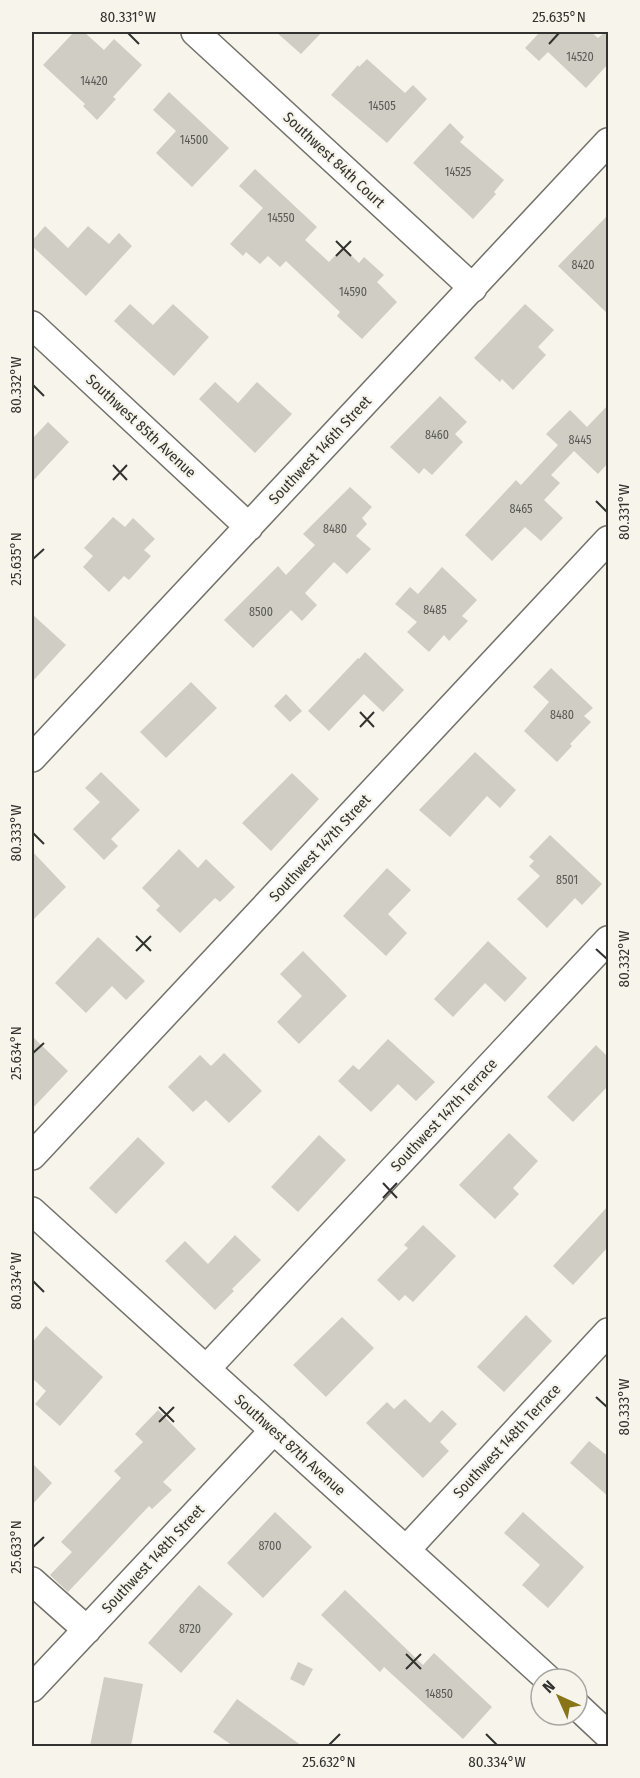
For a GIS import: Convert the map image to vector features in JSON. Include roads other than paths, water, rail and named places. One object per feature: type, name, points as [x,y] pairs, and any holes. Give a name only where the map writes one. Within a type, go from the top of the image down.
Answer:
[{"type":"street","name":"Southwest 84th Court","points":[[195,32],[473,288]]},
{"type":"street","name":"Southwest 146th Street","points":[[32,758],[608,143]]},
{"type":"street","name":"Southwest 85th Avenue","points":[[37,340],[249,527]]},
{"type":"street","name":"Southwest 147th Street","points":[[32,1156],[609,540]]},
{"type":"street","name":"Southwest 147th Terrace","points":[[206,1369],[609,940]]},
{"type":"street","name":"Southwest 87th Avenue","points":[[32,1211],[535,1667]]},
{"type":"street","name":"Southwest 148th Terrace","points":[[406,1550],[605,1341]]},
{"type":"street","name":"Southwest 148th Street","points":[[32,1688],[274,1430]]},
{"type":"street","points":[[32,1581],[87,1630]]},
{"type":"street","points":[[589,1716],[609,1734]]}]
